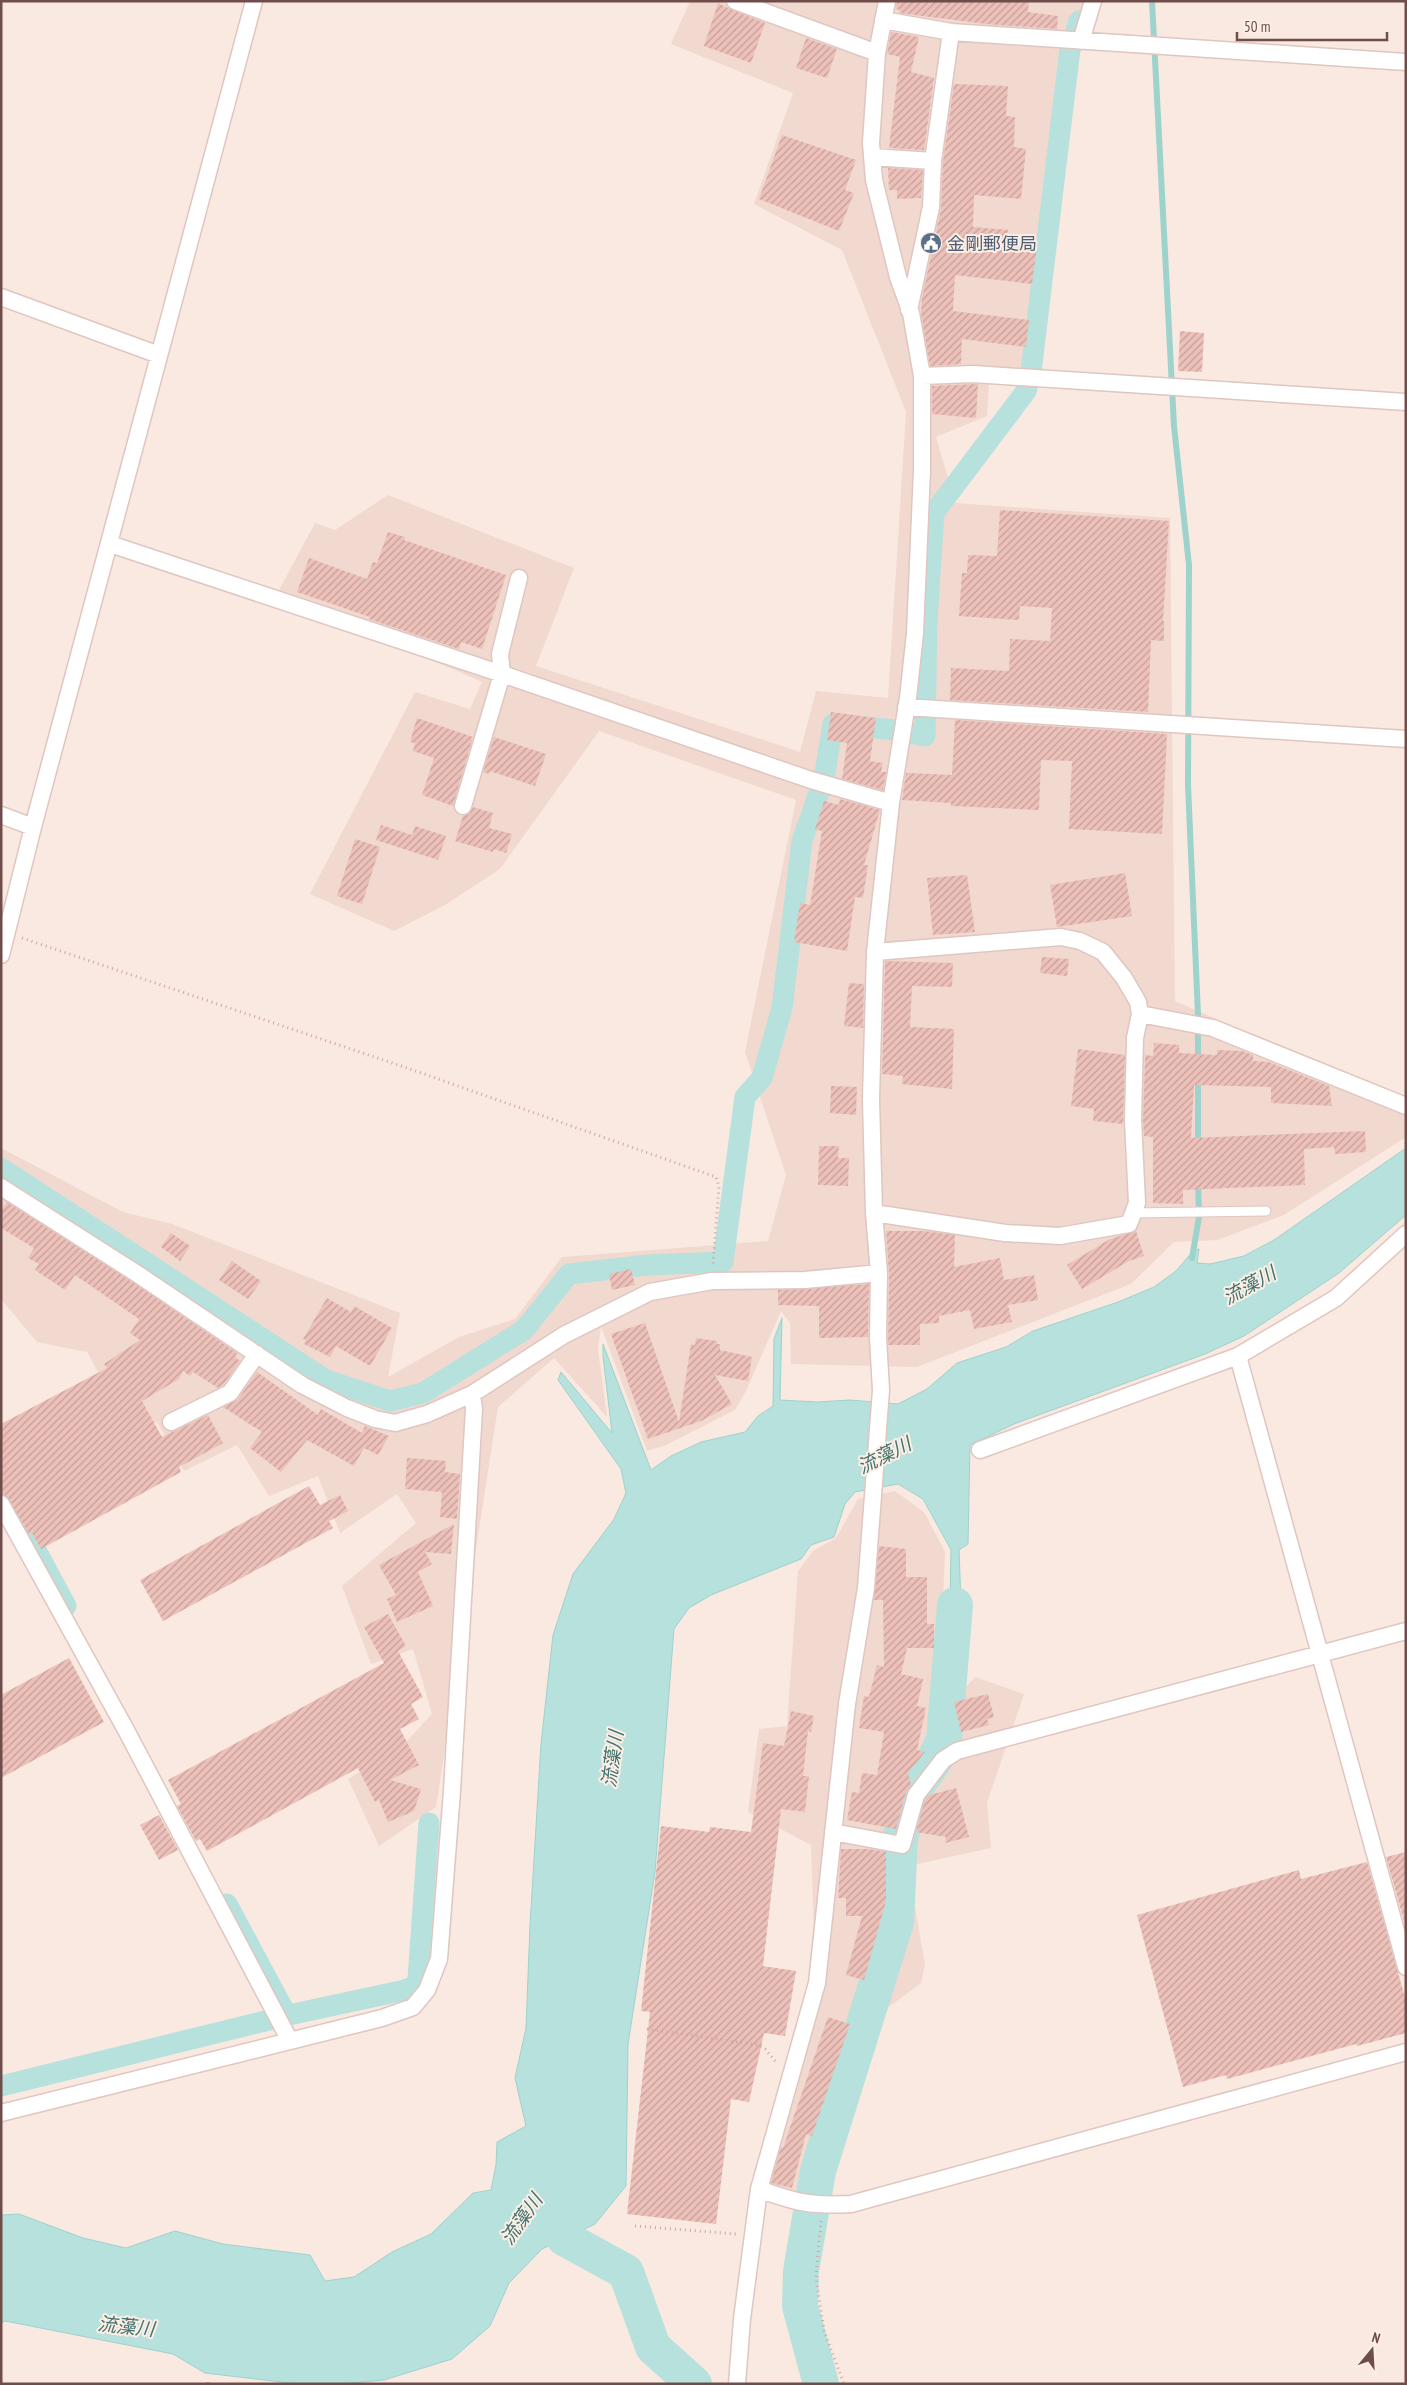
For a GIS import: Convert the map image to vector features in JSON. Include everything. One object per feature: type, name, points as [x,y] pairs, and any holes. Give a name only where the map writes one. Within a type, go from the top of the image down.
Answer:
[{"type":"street","points":[[1,955],[33,827],[254,1]]},
{"type":"street","points":[[736,1],[877,53]]},
{"type":"street","points":[[737,2384],[752,2235],[759,2189],[817,1983],[847,1704],[866,1588],[881,1390],[878,1338],[879,1273],[874,1213],[871,1099],[876,952],[891,803],[916,633],[922,470],[922,376],[910,310],[893,258],[874,180],[872,157],[871,143],[877,53],[886,1]]},
{"type":"street","points":[[1074,41],[1093,1]]},
{"type":"street","points":[[882,20],[951,32],[1406,62]]},
{"type":"street","points":[[910,310],[931,207],[933,160],[951,32]]},
{"type":"street","points":[[872,157],[933,160]]},
{"type":"street","points":[[1,297],[159,354]]},
{"type":"street","points":[[922,376],[973,374],[1406,402]]},
{"type":"street","points":[[110,544],[502,674],[812,780],[891,803]]},
{"type":"street","points":[[463,806],[502,674],[500,654],[519,578]]},
{"type":"street","points":[[906,711],[1202,725],[1406,740]]},
{"type":"street","points":[[1,815],[33,827]]},
{"type":"street","points":[[874,1213],[1006,1233],[1060,1236],[1128,1224],[1137,1203],[1133,1120],[1135,1038],[1140,1014],[1138,1002],[1124,978],[1103,952],[1080,941],[1061,938],[876,952]]},
{"type":"street","points":[[1140,1014],[1213,1028],[1406,1106]]},
{"type":"street","points":[[1,1187],[139,1275],[302,1384],[347,1408],[375,1419],[404,1422],[472,1394],[564,1335],[650,1292],[712,1281],[805,1280],[879,1273]]},
{"type":"street","points":[[980,1450],[1238,1356],[1336,1298],[1406,1234]]},
{"type":"street","points":[[171,1422],[230,1393],[257,1354]]},
{"type":"street","points":[[1238,1356],[1406,1966]]},
{"type":"street","points":[[1,2113],[382,2018],[413,2007],[427,1990],[439,1959],[453,1771],[474,1409],[472,1394]]},
{"type":"street","points":[[1,1504],[126,1730],[290,2041]]},
{"type":"street","points":[[833,1832],[894,1843],[916,1795],[943,1760],[957,1751],[1406,1631]]},
{"type":"street","points":[[759,2189],[792,2202],[822,2206],[851,2204],[1406,2052]]},
{"type":"lane","points":[[1133,1212],[1266,1211]]},
{"type":"path","points":[[8,933],[407,1068],[716,1177],[719,1187],[712,1270]]},
{"type":"path","points":[[647,2029],[758,2045],[765,2049],[777,2064],[791,2076]]},
{"type":"path","points":[[822,2206],[816,2277],[824,2331],[844,2384]]},
{"type":"path","points":[[636,2226],[752,2235]]},
{"type":"shaded area","points":[[690,1],[1098,1],[1078,59],[1040,368],[990,367],[987,416],[936,437],[955,503],[1170,518],[1175,1001],[1312,1060],[1406,1097],[1406,1137],[1284,1215],[1217,1240],[1174,1242],[1131,1284],[917,1367],[791,1364],[790,1323],[781,1311],[746,1391],[735,1410],[666,1445],[647,1451],[601,1326],[598,1349],[607,1417],[554,1358],[498,1407],[436,1807],[379,1846],[348,1779],[404,1744],[432,1714],[413,1649],[371,1664],[342,1586],[416,1523],[397,1494],[340,1533],[318,1476],[269,1496],[237,1445],[184,1471],[157,1422],[131,1433],[87,1352],[37,1342],[1,1299],[1,1148],[123,1212],[172,1224],[400,1313],[388,1377],[459,1337],[515,1319],[562,1257],[768,1241],[786,1175],[745,1052],[796,800],[599,731],[500,869],[445,905],[394,931],[310,894],[415,692],[470,709],[482,682],[278,592],[315,523],[335,530],[388,495],[574,568],[536,666],[800,752],[816,691],[888,698],[906,412],[842,250],[754,204],[793,93],[671,44]]},
{"type":"shaded area","points":[[895,1491],[924,1512],[945,1552],[938,1719],[975,1677],[1024,1694],[987,1803],[991,1848],[908,1866],[925,1965],[921,1983],[886,2009],[824,2191],[792,2194],[766,2186],[776,2139],[795,2097],[815,1969],[811,1845],[748,1812],[759,1729],[787,1726],[798,1571],[813,1551],[836,1538],[858,1499]]},
{"type":"water","name":"流藻川","points":[[1406,1148],[1406,1215],[1339,1273],[1244,1336],[1205,1354],[1014,1424],[970,1445],[968,1544],[959,1550],[961,1603],[950,1606],[951,1550],[923,1499],[898,1484],[855,1492],[845,1504],[834,1537],[811,1545],[801,1559],[711,1595],[689,1608],[674,1629],[655,1872],[628,2044],[626,2186],[595,2224],[542,2249],[509,2283],[490,2326],[452,2359],[384,2380],[341,2384],[298,2384],[205,2373],[173,2354],[5,2321],[1,2323],[1,2215],[19,2214],[83,2238],[126,2248],[175,2231],[223,2244],[310,2255],[325,2281],[354,2277],[392,2252],[431,2234],[473,2193],[491,2190],[496,2165],[497,2142],[526,2126],[515,2078],[526,2028],[541,1744],[553,1635],[573,1574],[614,1519],[626,1493],[621,1469],[558,1380],[561,1372],[612,1433],[603,1344],[651,1470],[671,1456],[701,1442],[745,1432],[758,1416],[773,1406],[774,1339],[782,1318],[780,1400],[817,1402],[850,1400],[898,1404],[927,1389],[957,1363],[1006,1347],[1033,1331],[1118,1302],[1154,1287],[1176,1271],[1194,1250],[1199,1249],[1197,1263],[1210,1264],[1244,1256],[1274,1240]]},
{"type":"building","points":[[897,1],[1029,1],[1028,12],[1058,16],[1057,29],[986,24],[899,13],[900,10],[896,9]]},
{"type":"building","points":[[718,3],[765,23],[751,63],[704,46]]},
{"type":"building","points":[[891,32],[919,37],[911,72],[934,78],[924,150],[889,148],[900,57],[887,54]]},
{"type":"building","points":[[806,38],[837,49],[827,78],[796,68]]},
{"type":"building","points":[[954,84],[1008,86],[1006,116],[1015,117],[1014,147],[1026,149],[1021,199],[974,195],[973,227],[1008,230],[1007,243],[1037,246],[1032,284],[955,275],[953,311],[1029,320],[1026,347],[962,339],[961,364],[930,366],[921,313],[922,298],[941,209],[943,162]]},
{"type":"building","points":[[782,135],[856,160],[845,190],[854,193],[839,231],[759,199]]},
{"type":"building","points":[[888,168],[923,170],[921,198],[897,199],[897,190],[889,190]]},
{"type":"building","points":[[1180,331],[1204,333],[1202,372],[1178,371]]},
{"type":"building","points":[[978,384],[976,418],[932,414],[932,386]]},
{"type":"building","points":[[1000,510],[1169,521],[1163,621],[1164,641],[1151,640],[1148,712],[950,700],[951,668],[1009,671],[1010,639],[1050,641],[1052,608],[1020,606],[1019,620],[959,616],[962,573],[967,573],[968,555],[997,556]]},
{"type":"building","points":[[388,532],[405,537],[404,540],[506,575],[482,649],[461,642],[459,649],[369,619],[370,617],[297,592],[309,558],[367,579],[373,562],[377,563]]},
{"type":"building","points":[[831,712],[876,718],[870,761],[883,763],[881,772],[886,772],[883,790],[842,779],[847,743],[827,740]]},
{"type":"building","points":[[417,718],[473,737],[453,806],[422,795],[434,758],[413,751],[415,743],[410,742]]},
{"type":"building","points":[[955,720],[1167,734],[1162,834],[1069,829],[1072,761],[1041,760],[1039,810],[951,806],[951,803],[902,800],[906,773],[952,775]]},
{"type":"building","points":[[494,737],[546,754],[535,786],[490,771],[489,774],[483,772]]},
{"type":"building","points":[[840,799],[880,810],[864,865],[868,865],[863,898],[855,897],[847,951],[794,942],[800,903],[810,905],[822,831],[815,829],[824,801],[839,805]]},
{"type":"building","points":[[473,807],[493,813],[489,828],[512,834],[506,853],[494,849],[493,852],[455,841],[463,816],[469,814]]},
{"type":"building","points":[[381,825],[412,835],[415,826],[446,836],[438,860],[376,840]]},
{"type":"building","points":[[355,839],[380,847],[362,904],[337,896]]},
{"type":"building","points":[[1125,873],[1132,916],[1057,927],[1050,885]]},
{"type":"building","points":[[967,875],[975,932],[933,935],[927,878]]},
{"type":"building","points":[[1042,957],[1069,959],[1067,976],[1040,973]]},
{"type":"building","points":[[885,961],[953,963],[952,987],[912,986],[910,1027],[954,1029],[952,1089],[902,1084],[903,1076],[882,1074]]},
{"type":"building","points":[[849,983],[864,984],[863,1028],[844,1026]]},
{"type":"building","points":[[1154,1043],[1179,1045],[1179,1053],[1217,1055],[1217,1050],[1242,1051],[1253,1055],[1253,1061],[1269,1062],[1329,1086],[1332,1106],[1271,1103],[1271,1087],[1194,1085],[1191,1138],[1365,1131],[1366,1152],[1335,1154],[1334,1147],[1304,1149],[1305,1185],[1183,1190],[1183,1204],[1153,1203],[1153,1137],[1144,1136],[1143,1120],[1145,1055],[1153,1056]]},
{"type":"building","points":[[1078,1049],[1125,1055],[1123,1124],[1093,1121],[1094,1109],[1071,1106]]},
{"type":"building","points":[[831,1086],[857,1087],[856,1115],[830,1113]]},
{"type":"building","points":[[819,1146],[839,1146],[838,1158],[849,1158],[848,1186],[818,1185]]},
{"type":"building","points":[[7,1202],[134,1283],[237,1353],[235,1357],[240,1361],[223,1385],[218,1388],[193,1372],[190,1376],[183,1371],[179,1379],[142,1401],[162,1437],[208,1415],[223,1443],[179,1467],[181,1472],[41,1549],[32,1533],[29,1534],[9,1499],[1,1494],[1,1424],[107,1368],[104,1364],[140,1340],[130,1333],[139,1319],[75,1275],[65,1290],[35,1270],[39,1264],[28,1258],[34,1248],[1,1228],[1,1210]]},
{"type":"building","points":[[886,1231],[924,1231],[955,1235],[954,1267],[1000,1258],[1004,1280],[1034,1275],[1038,1300],[1008,1305],[1012,1322],[974,1329],[970,1310],[939,1316],[939,1323],[920,1324],[920,1345],[888,1345],[889,1273]]},
{"type":"building","points":[[1136,1231],[1144,1256],[1129,1261],[1082,1289],[1067,1265],[1110,1239]]},
{"type":"building","points":[[171,1233],[190,1246],[180,1261],[161,1247]]},
{"type":"building","points":[[232,1261],[261,1281],[248,1299],[219,1280]]},
{"type":"building","points":[[631,1269],[635,1285],[612,1290],[609,1274]]},
{"type":"building","points":[[869,1284],[868,1337],[819,1338],[819,1306],[778,1305],[778,1290]]},
{"type":"building","points":[[327,1298],[351,1312],[354,1306],[392,1328],[370,1366],[336,1346],[330,1357],[304,1344],[306,1340],[303,1339]]},
{"type":"building","points":[[645,1323],[679,1422],[691,1344],[695,1345],[696,1338],[717,1341],[717,1344],[720,1344],[720,1350],[752,1357],[748,1381],[715,1375],[732,1404],[701,1421],[648,1439],[611,1334]]},
{"type":"building","points":[[257,1372],[318,1415],[321,1409],[362,1433],[365,1426],[389,1436],[378,1455],[364,1448],[354,1466],[307,1440],[281,1472],[250,1448],[262,1432],[223,1407],[238,1399]]},
{"type":"building","points":[[407,1458],[446,1461],[445,1472],[460,1474],[457,1519],[440,1517],[442,1492],[405,1489]]},
{"type":"building","points":[[309,1486],[320,1505],[340,1495],[348,1511],[329,1521],[333,1528],[163,1621],[140,1580]]},
{"type":"building","points":[[454,1524],[451,1554],[425,1552],[432,1564],[418,1572],[433,1606],[397,1622],[387,1599],[396,1595],[379,1565]]},
{"type":"building","points":[[879,1546],[906,1549],[906,1577],[927,1577],[927,1624],[934,1624],[934,1648],[907,1648],[901,1674],[923,1679],[917,1706],[926,1708],[917,1750],[925,1752],[908,1773],[911,1785],[906,1792],[896,1829],[847,1820],[852,1792],[859,1793],[862,1773],[877,1775],[884,1732],[859,1728],[864,1696],[869,1697],[877,1665],[884,1667],[883,1600],[874,1600]]},
{"type":"building","points":[[388,1614],[406,1646],[398,1651],[423,1697],[411,1704],[419,1719],[400,1729],[419,1765],[390,1780],[421,1789],[414,1811],[388,1822],[379,1800],[375,1802],[358,1768],[207,1851],[200,1839],[196,1841],[177,1806],[181,1804],[168,1780],[384,1663],[364,1627]]},
{"type":"building","points":[[69,1658],[104,1722],[1,1778],[1,1695]]},
{"type":"building","points":[[988,1694],[994,1717],[987,1719],[989,1725],[961,1732],[954,1702]]},
{"type":"building","points":[[791,1711],[814,1716],[811,1732],[808,1731],[803,1776],[809,1776],[805,1812],[781,1809],[763,1966],[796,1971],[785,2036],[764,2033],[749,2102],[731,2099],[716,2224],[627,2214],[650,2012],[641,2011],[661,1826],[709,1832],[710,1827],[751,1832],[763,1743],[784,1746]]},
{"type":"building","points":[[956,1788],[969,1837],[945,1843],[946,1837],[916,1832],[925,1800],[929,1795]]},
{"type":"building","points":[[159,1815],[178,1850],[159,1860],[140,1825]]},
{"type":"building","points":[[841,1849],[869,1849],[886,1852],[886,1901],[864,1980],[846,1975],[862,1916],[846,1916],[846,1898],[838,1898]]},
{"type":"building","points":[[1406,1852],[1406,1928],[1386,1857]]},
{"type":"building","points":[[1367,1862],[1406,2001],[1406,2033],[1357,2046],[1356,2044],[1227,2079],[1226,2075],[1183,2087],[1137,1915],[1299,1870],[1301,1879]]},
{"type":"building","points":[[828,2017],[850,2024],[812,2136],[806,2134],[792,2188],[771,2183],[781,2147],[783,2148]]},
{"type":"waterway","points":[[1152,1],[1174,426],[1189,565],[1188,785],[1198,1015],[1198,1061]]},
{"type":"waterway","points":[[1,1168],[326,1380],[390,1401],[423,1393],[524,1330],[569,1274],[648,1265],[723,1262],[745,1097],[762,1078],[782,1008],[802,841],[824,779],[833,724],[895,730],[925,736],[927,620],[934,513],[1026,391],[1031,372],[1070,49],[1079,21]]},
{"type":"waterway","points":[[1198,1078],[1198,1146]]},
{"type":"waterway","points":[[1192,1258],[1199,1217],[1198,1181]]},
{"type":"waterway","points":[[1,1485],[66,1606]]},
{"type":"waterway","points":[[821,2384],[800,2306],[801,2271],[818,2171],[896,1922],[900,1838],[915,1788],[934,1761],[944,1740],[955,1605]]},
{"type":"waterway","points":[[284,2016],[405,1990],[415,1986],[418,1979],[429,1823]]},
{"type":"waterway","points":[[227,1904],[287,2016]]},
{"type":"waterway","points":[[1,2086],[269,2020]]},
{"type":"waterway","points":[[564,2238],[626,2272],[653,2347],[694,2384]]},
{"type":"place","name":"金剛郵便局","points":[[931,243]]}]
